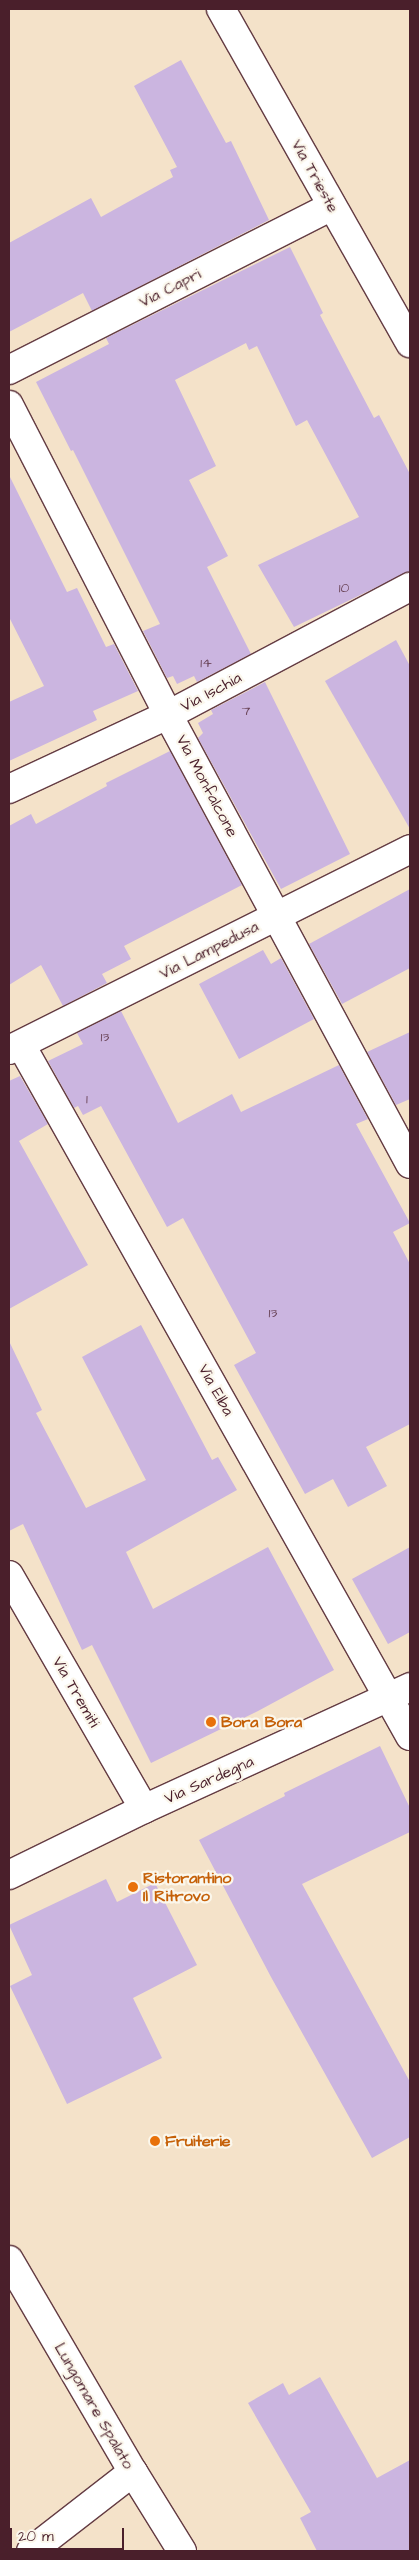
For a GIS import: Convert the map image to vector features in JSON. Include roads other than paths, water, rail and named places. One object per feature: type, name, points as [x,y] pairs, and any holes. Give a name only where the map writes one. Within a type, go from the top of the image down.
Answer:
[{"type":"street","name":"Via Trieste","points":[[221,9],[410,343]]},
{"type":"street","name":"Via Capri","points":[[9,370],[332,206]]},
{"type":"street","name":"Via Monfalcone","points":[[9,405],[168,715],[410,1164]]},
{"type":"street","name":"Via Ischia","points":[[9,789],[168,715],[410,587]]},
{"type":"street","name":"Via Lampedusa","points":[[15,1047],[410,849]]},
{"type":"street","name":"Via Elba","points":[[15,1047],[400,1692],[410,1736]]},
{"type":"street","name":"Via Tremiti","points":[[9,1575],[144,1809]]},
{"type":"street","name":"Via Sardegna","points":[[9,1875],[144,1809],[400,1692]]},
{"type":"street","name":"Lungomare Spalato","points":[[9,2260],[133,2472],[182,2551]]},
{"type":"street","points":[[31,2551],[133,2472]]},
{"type":"place","name":"Bora Bora","points":[[211,1722]]},
{"type":"place","name":"Ristorantino Il Ritrovo","points":[[133,1887]]},
{"type":"place","name":"Fruiterie","points":[[155,2141]]}]
